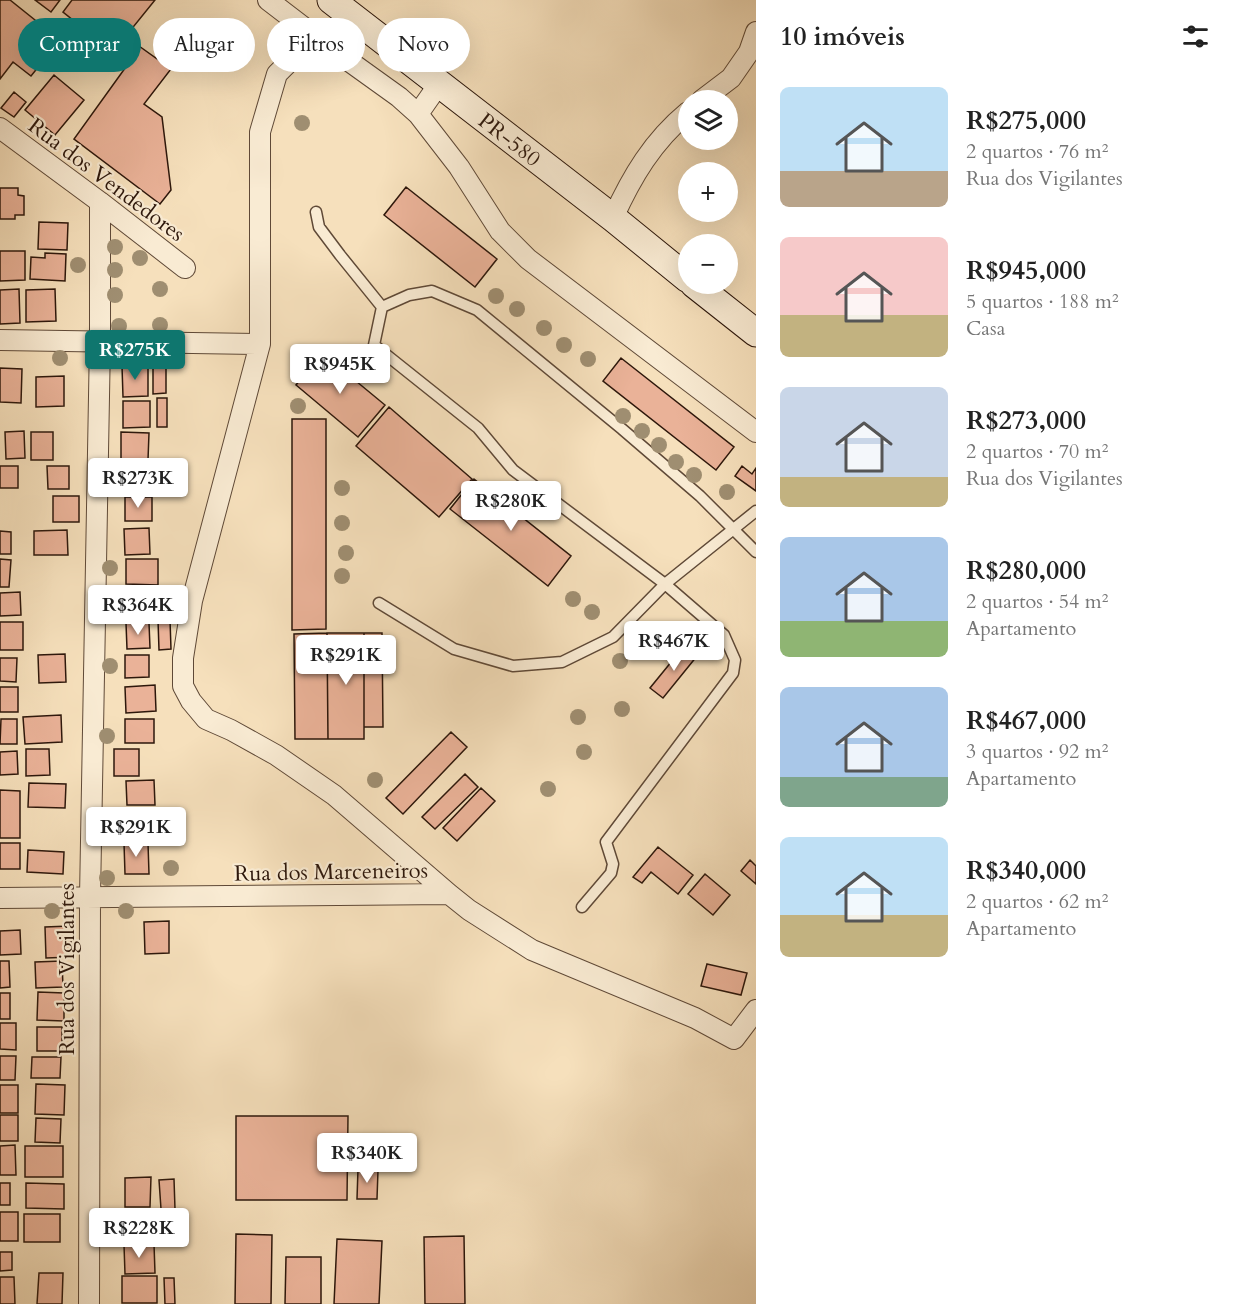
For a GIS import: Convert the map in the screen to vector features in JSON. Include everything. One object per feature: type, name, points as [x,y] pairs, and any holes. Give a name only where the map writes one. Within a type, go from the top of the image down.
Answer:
[{"type":"main road","name":"PR-580","points":[[332,0],[678,271]]},
{"type":"main road","points":[[707,294],[756,333]]},
{"type":"street","points":[[268,0],[291,18]]},
{"type":"street","points":[[716,90],[732,78],[749,52],[756,32]]},
{"type":"street","points":[[279,72],[260,132],[260,344],[192,601],[183,658],[183,686],[190,701],[206,719],[276,755],[334,795],[448,894]]},
{"type":"street","points":[[364,72],[399,97],[417,114],[459,167],[500,231],[528,259],[756,432]]},
{"type":"street","points":[[417,114],[439,84]]},
{"type":"street","points":[[613,218],[647,154],[678,120]]},
{"type":"street","name":"Rua dos Vendedores","points":[[0,128],[100,201],[185,268]]},
{"type":"street","name":"Rua dos Vigilantes","points":[[89,1304],[90,897],[100,341],[100,201]]},
{"type":"street","points":[[0,340],[260,344]]},
{"type":"street","name":"Rua dos Marceneiros","points":[[0,898],[448,894],[532,950],[695,1018],[734,1039],[756,1010]]},
{"type":"lane","points":[[316,212],[319,227],[382,307]]},
{"type":"lane","points":[[382,307],[409,295],[432,291],[477,310],[700,496],[756,552]]},
{"type":"lane","points":[[382,307],[374,345],[478,428],[513,470],[665,584],[724,635],[735,660],[733,673],[606,842],[613,864],[611,873],[582,907]]},
{"type":"lane","points":[[379,603],[454,649],[513,666],[562,662],[613,637],[665,584],[756,511]]},
{"type":"building","points":[[0,0],[10,0],[32,18],[18,18],[18,66],[13,62],[0,79]]},
{"type":"building","points":[[35,0],[60,0],[51,12]]},
{"type":"building","points":[[72,0],[155,0],[140,18],[70,18],[63,12]]},
{"type":"building","points":[[141,47],[153,56],[153,72],[169,72],[144,104],[162,117],[171,190],[160,204],[74,139],[122,72],[141,72]]},
{"type":"building","points":[[54,75],[84,100],[55,135],[25,110]]},
{"type":"building","points":[[14,92],[26,102],[14,117],[1,108]]},
{"type":"building","points":[[406,187],[497,259],[475,287],[384,215]]},
{"type":"building","points":[[0,188],[18,188],[18,195],[24,196],[24,215],[15,215],[15,219],[0,219]]},
{"type":"building","points":[[39,222],[68,223],[67,250],[38,249]]},
{"type":"building","points":[[0,251],[25,251],[25,280],[0,281]]},
{"type":"building","points":[[45,253],[66,254],[65,281],[30,279],[31,257],[45,258]]},
{"type":"building","points":[[19,289],[20,323],[0,324],[0,290]]},
{"type":"building","points":[[55,289],[56,321],[26,322],[26,290]]},
{"type":"building","points":[[322,353],[385,405],[358,437],[296,385]]},
{"type":"building","points":[[621,358],[734,447],[716,470],[603,381]]},
{"type":"building","points":[[166,363],[166,393],[153,394],[153,364]]},
{"type":"building","points":[[148,365],[148,396],[123,397],[122,366]]},
{"type":"building","points":[[0,368],[22,369],[21,403],[0,402]]},
{"type":"building","points":[[64,376],[64,406],[36,407],[36,377]]},
{"type":"building","points":[[157,398],[167,398],[167,427],[157,427]]},
{"type":"building","points":[[123,401],[150,401],[150,427],[123,428]]},
{"type":"building","points":[[389,407],[472,479],[439,517],[356,446]]},
{"type":"building","points":[[292,419],[326,419],[326,629],[292,630]]},
{"type":"building","points":[[24,431],[25,458],[6,459],[5,432]]},
{"type":"building","points":[[31,432],[53,432],[53,460],[31,460]]},
{"type":"building","points":[[121,432],[149,433],[148,460],[121,460]]},
{"type":"building","points":[[0,466],[18,466],[18,488],[0,488]]},
{"type":"building","points":[[47,466],[69,466],[69,489],[48,489]]},
{"type":"building","points":[[742,466],[752,474],[756,468],[756,491],[735,476]]},
{"type":"building","points":[[126,467],[148,468],[148,491],[125,491]]},
{"type":"building","points":[[154,467],[169,467],[169,492],[153,492]]},
{"type":"building","points":[[474,479],[571,556],[548,586],[450,509]]},
{"type":"building","points":[[53,496],[79,496],[79,522],[53,522]]},
{"type":"building","points":[[125,497],[152,497],[152,521],[125,521]]},
{"type":"building","points":[[149,528],[150,554],[125,555],[124,529]]},
{"type":"building","points":[[67,530],[68,555],[34,555],[34,531]]},
{"type":"building","points":[[0,531],[11,532],[11,554],[0,554]]},
{"type":"building","points":[[0,559],[11,560],[9,587],[0,587]]},
{"type":"building","points":[[126,559],[158,559],[158,585],[126,584]]},
{"type":"building","points":[[125,590],[155,590],[155,616],[125,616]]},
{"type":"building","points":[[20,592],[21,615],[0,616],[0,593]]},
{"type":"building","points":[[158,620],[170,620],[171,649],[159,650]]},
{"type":"building","points":[[0,622],[23,622],[23,650],[0,650]]},
{"type":"building","points":[[126,623],[149,623],[150,648],[127,649]]},
{"type":"building","points":[[327,633],[328,739],[295,739],[294,634]]},
{"type":"building","points":[[327,633],[364,633],[364,739],[328,739]]},
{"type":"building","points":[[364,633],[382,633],[383,727],[364,727]]},
{"type":"building","points":[[685,645],[697,656],[663,698],[650,688]]},
{"type":"building","points":[[65,654],[66,682],[39,683],[38,655]]},
{"type":"building","points":[[125,655],[149,655],[149,677],[125,678]]},
{"type":"building","points":[[0,658],[17,658],[16,682],[0,681]]},
{"type":"building","points":[[155,685],[156,711],[126,713],[125,687]]},
{"type":"building","points":[[0,687],[18,687],[18,712],[0,712]]},
{"type":"building","points":[[61,715],[62,742],[25,744],[23,717]]},
{"type":"building","points":[[1,719],[17,719],[17,744],[0,744]]},
{"type":"building","points":[[125,719],[154,719],[154,743],[125,743]]},
{"type":"building","points":[[451,732],[467,747],[403,814],[386,798]]},
{"type":"building","points":[[26,749],[49,749],[50,775],[26,776]]},
{"type":"building","points":[[114,749],[139,749],[139,776],[114,776]]},
{"type":"building","points":[[17,751],[18,774],[0,775],[0,752]]},
{"type":"building","points":[[465,774],[478,787],[435,829],[422,817]]},
{"type":"building","points":[[154,780],[155,805],[127,805],[126,781]]},
{"type":"building","points":[[29,783],[66,784],[65,808],[28,807]]},
{"type":"building","points":[[481,788],[495,801],[457,841],[443,828]]},
{"type":"building","points":[[0,790],[20,791],[20,838],[0,838]]},
{"type":"building","points":[[124,812],[154,812],[155,839],[125,840]]},
{"type":"building","points":[[0,843],[20,843],[20,869],[0,869]]},
{"type":"building","points":[[124,843],[148,843],[149,874],[125,874]]},
{"type":"building","points":[[658,847],[693,875],[678,894],[651,872],[642,883],[633,877]]},
{"type":"building","points":[[28,850],[64,852],[63,874],[27,872]]},
{"type":"building","points":[[750,860],[756,866],[756,884],[741,871]]},
{"type":"building","points":[[705,874],[730,895],[713,915],[688,894]]},
{"type":"building","points":[[169,921],[169,953],[145,954],[144,922]]},
{"type":"building","points":[[70,926],[72,957],[46,958],[45,927]]},
{"type":"building","points":[[20,930],[21,954],[0,955],[0,931]]},
{"type":"building","points":[[0,961],[9,961],[10,987],[0,988]]},
{"type":"building","points":[[62,961],[63,987],[36,988],[35,962]]},
{"type":"building","points":[[707,964],[747,973],[741,995],[701,986]]},
{"type":"building","points":[[38,992],[64,993],[64,1021],[37,1020]]},
{"type":"building","points":[[0,993],[10,993],[10,1019],[0,1019]]},
{"type":"building","points":[[0,1023],[16,1023],[16,1050],[0,1049]]},
{"type":"building","points":[[37,1027],[62,1027],[62,1051],[37,1051]]},
{"type":"building","points":[[0,1056],[16,1056],[15,1080],[0,1080]]},
{"type":"building","points":[[32,1057],[61,1057],[60,1078],[31,1078]]},
{"type":"building","points":[[36,1084],[65,1085],[64,1115],[35,1114]]},
{"type":"building","points":[[0,1085],[18,1085],[18,1113],[0,1113]]},
{"type":"building","points":[[0,1115],[18,1115],[18,1141],[0,1141]]},
{"type":"building","points":[[236,1116],[348,1116],[347,1200],[236,1200]]},
{"type":"building","points":[[36,1118],[61,1119],[60,1143],[35,1142]]},
{"type":"building","points":[[15,1145],[16,1175],[0,1175],[0,1146]]},
{"type":"building","points":[[25,1146],[63,1146],[63,1177],[25,1177]]},
{"type":"building","points":[[358,1169],[378,1170],[377,1199],[357,1199]]},
{"type":"building","points":[[151,1177],[150,1207],[125,1207],[125,1178]]},
{"type":"building","points":[[174,1179],[175,1209],[161,1209],[159,1180]]},
{"type":"building","points":[[0,1183],[10,1183],[10,1205],[0,1205]]},
{"type":"building","points":[[26,1183],[64,1184],[64,1209],[26,1208]]},
{"type":"building","points":[[0,1212],[18,1212],[18,1241],[0,1241]]},
{"type":"building","points":[[149,1213],[150,1242],[122,1244],[121,1215]]},
{"type":"building","points":[[24,1214],[60,1214],[60,1242],[24,1242]]},
{"type":"building","points":[[163,1215],[175,1215],[176,1241],[164,1242]]},
{"type":"building","points":[[236,1234],[272,1235],[271,1304],[235,1304]]},
{"type":"building","points":[[464,1236],[465,1304],[425,1304],[424,1237]]},
{"type":"building","points":[[337,1239],[382,1241],[379,1304],[334,1304]]},
{"type":"building","points":[[154,1244],[155,1273],[125,1274],[124,1245]]},
{"type":"building","points":[[0,1252],[12,1252],[12,1270],[0,1271]]},
{"type":"building","points":[[286,1257],[321,1257],[321,1304],[285,1304]]},
{"type":"building","points":[[39,1273],[63,1273],[62,1304],[37,1304]]},
{"type":"building","points":[[122,1276],[157,1276],[157,1303],[122,1303]]},
{"type":"building","points":[[0,1277],[14,1277],[15,1304],[0,1304]]},
{"type":"building","points":[[164,1278],[174,1278],[175,1304],[165,1304]]}]
